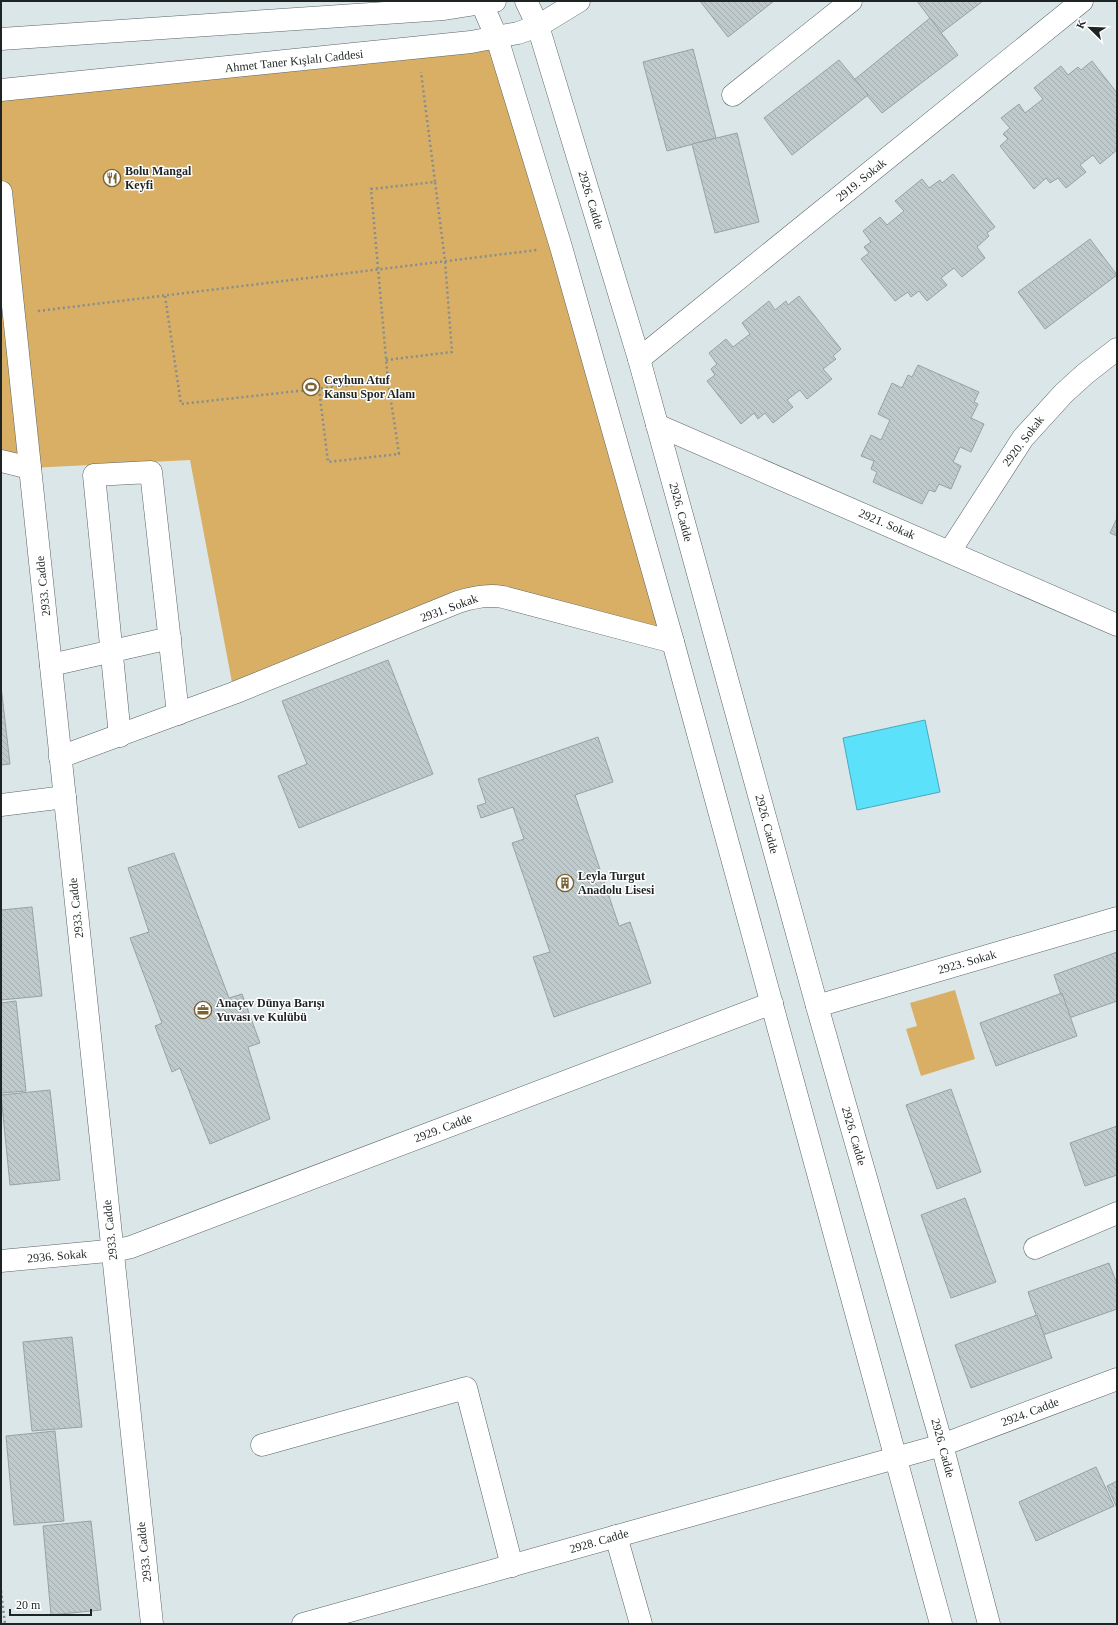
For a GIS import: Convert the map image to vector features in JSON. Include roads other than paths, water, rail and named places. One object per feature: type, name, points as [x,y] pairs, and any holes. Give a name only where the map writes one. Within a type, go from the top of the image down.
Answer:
[{"type":"street","name":"2926. Cadde","points":[[526,1],[538,26],[639,359],[817,1006],[942,1445],[989,1624]]},
{"type":"street","name":"Ahmet Taner Kışlalı Caddesi","points":[[1,90],[418,49],[497,38],[538,26],[579,1]]},
{"type":"street","points":[[733,95],[851,1]]},
{"type":"street","name":"2919. Sokak","points":[[639,359],[1082,1]]},
{"type":"street","points":[[1,39],[444,9],[488,3],[497,38],[562,247],[673,642],[941,1624]]},
{"type":"street","name":"2933. Cadde","points":[[1,192],[152,1624]]},
{"type":"street","name":"2920. Sokak","points":[[950,551],[1023,438],[1043,414],[1064,393],[1085,374],[1117,350]]},
{"type":"street","name":"2921. Sokak","points":[[657,425],[950,551],[1117,625]]},
{"type":"street","points":[[1,461],[30,468]]},
{"type":"street","points":[[120,736],[94,475],[151,472],[178,714]]},
{"type":"street","name":"2931. Sokak","points":[[60,757],[234,693],[458,602],[482,596],[492,595],[503,597],[673,642]]},
{"type":"street","points":[[51,665],[170,638]]},
{"type":"street","points":[[1,805],[64,797]]},
{"type":"street","name":"2923. Sokak","points":[[817,1006],[1117,918]]},
{"type":"street","name":"2929. Cadde","points":[[112,1250],[131,1247],[772,1003]]},
{"type":"street","points":[[1035,1248],[1117,1213]]},
{"type":"street","name":"2936. Sokak","points":[[1,1261],[112,1250]]},
{"type":"street","name":"2924. Cadde","points":[[896,1458],[942,1445],[1117,1379]]},
{"type":"street","points":[[262,1445],[466,1388],[512,1566]]},
{"type":"street","name":"2928. Cadde","points":[[303,1624],[896,1458]]},
{"type":"street","points":[[616,1536],[641,1624]]},
{"type":"water","points":[[925,720],[940,792],[857,810],[843,738]]},
{"type":"place","name":"Bolu Mangal Keyfi","points":[[112,178]]},
{"type":"place","name":"Ceyhun Atuf Kansu Spor Alanı","points":[[311,387]]},
{"type":"place","name":"Leyla Turgut Anadolu Lisesi","points":[[565,883]]},
{"type":"place","name":"Anaçev Dünya Barışı Yuvası ve Kulübü","points":[[203,1010]]}]
